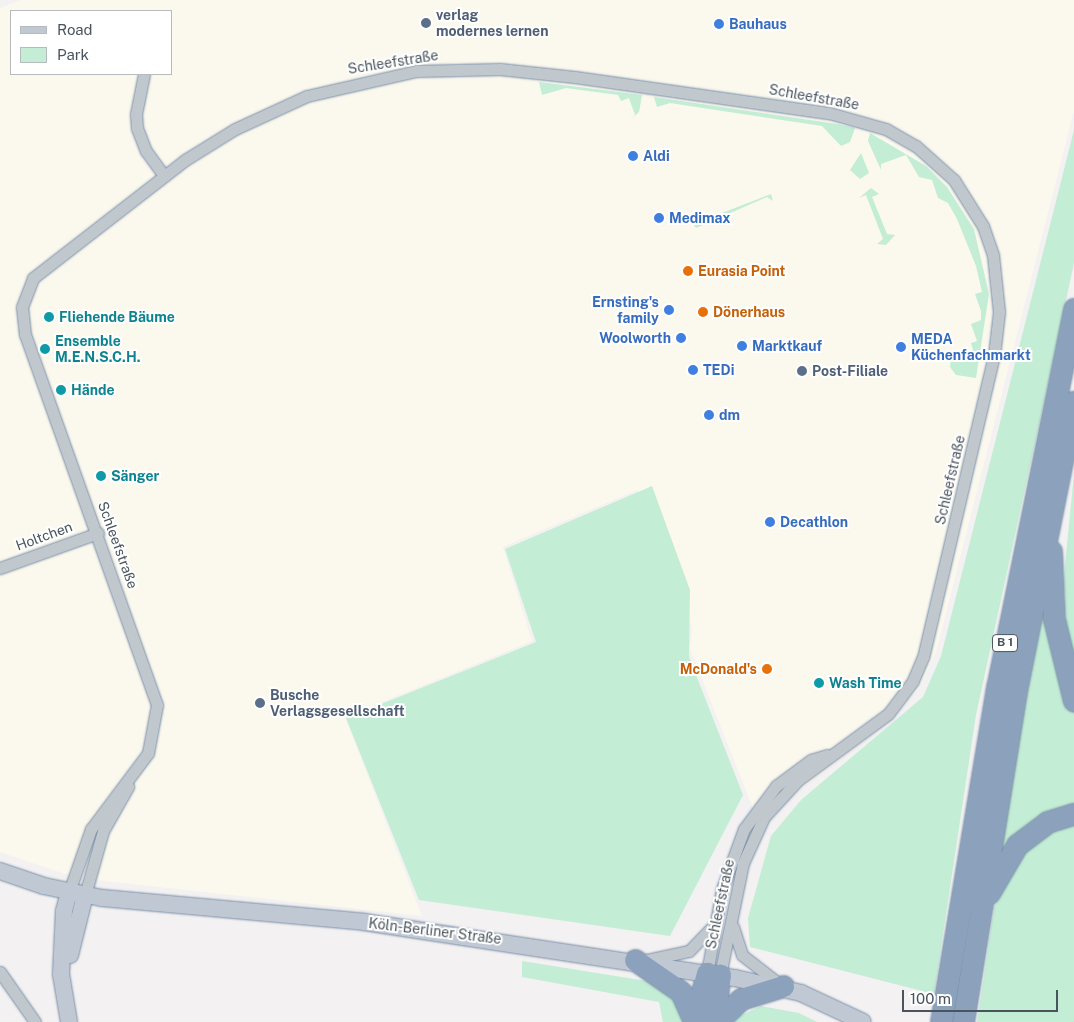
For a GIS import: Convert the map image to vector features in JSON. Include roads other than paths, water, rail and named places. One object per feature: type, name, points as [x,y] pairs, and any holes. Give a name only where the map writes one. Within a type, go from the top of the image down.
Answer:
[{"type":"highway","name":"B 1","points":[[941,1022],[996,688],[1074,309]]},
{"type":"highway","name":"B 1","points":[[963,1022],[979,917],[1049,518],[1074,402]]},
{"type":"highway","points":[[1049,518],[1054,619],[1074,701]]},
{"type":"highway","points":[[979,917],[1018,845],[1048,822],[1074,814]]},
{"type":"highway","points":[[635,960],[681,992],[694,1022]]},
{"type":"highway","points":[[694,1022],[713,974]]},
{"type":"highway","points":[[712,1022],[713,974]]},
{"type":"highway","points":[[717,1022],[741,999],[783,986]]},
{"type":"main road","name":"Köln-Berliner Straße","points":[[0,870],[77,894],[364,922],[635,960],[783,986],[863,1022]]},
{"type":"main road","points":[[69,1022],[61,974],[77,894]]},
{"type":"street","name":"Schleefstraße","points":[[77,894],[103,831],[152,742],[155,692],[25,335],[23,298],[40,270],[164,176],[235,129],[307,96],[376,78],[446,69],[540,73],[829,113],[886,130],[930,157],[962,191],[989,243],[999,289],[994,355],[924,658],[914,681],[888,714],[798,780],[764,818],[743,863],[732,915],[713,974]]},
{"type":"street","points":[[144,75],[136,114],[137,128],[146,152],[164,176]]},
{"type":"street","name":"Holtchen","points":[[0,568],[98,533]]},
{"type":"street","name":"Schleefstraße","points":[[713,974],[713,926],[731,860],[755,811],[795,770],[832,754]]},
{"type":"street","name":"Schleefstraße","points":[[77,894],[91,829],[109,800],[130,780]]},
{"type":"street","points":[[732,915],[742,956],[783,986]]},
{"type":"street","name":"Schleefstraße","points":[[635,960],[684,953],[713,926]]},
{"type":"street","points":[[0,972],[35,1022]]},
{"type":"place","name":"verlag modernes lernen","points":[[426,23]]},
{"type":"place","name":"Bauhaus","points":[[719,24]]},
{"type":"place","name":"Aldi","points":[[633,156]]},
{"type":"place","name":"Medimax","points":[[659,218]]},
{"type":"place","name":"Eurasia Point","points":[[688,271]]},
{"type":"place","name":"Ernsting's family","points":[[669,310]]},
{"type":"place","name":"Dönerhaus","points":[[703,312]]},
{"type":"place","name":"Fliehende Bäume","points":[[49,317]]},
{"type":"place","name":"Woolworth","points":[[681,338]]},
{"type":"place","name":"Marktkauf","points":[[742,346]]},
{"type":"place","name":"MEDA Küchenfachmarkt","points":[[901,347]]},
{"type":"place","name":"Ensemble M.E.N.S.C.H.","points":[[45,349]]},
{"type":"place","name":"TEDi","points":[[693,370]]},
{"type":"place","name":"Post-Filiale","points":[[802,371]]},
{"type":"place","name":"Hände","points":[[61,390]]},
{"type":"place","name":"dm","points":[[709,415]]},
{"type":"place","name":"Sänger","points":[[101,476]]},
{"type":"place","name":"Decathlon","points":[[770,522]]},
{"type":"place","name":"McDonald's","points":[[767,669]]},
{"type":"place","name":"Wash Time","points":[[819,683]]},
{"type":"place","name":"Busche Verlagsgesellschaft","points":[[260,703]]}]
